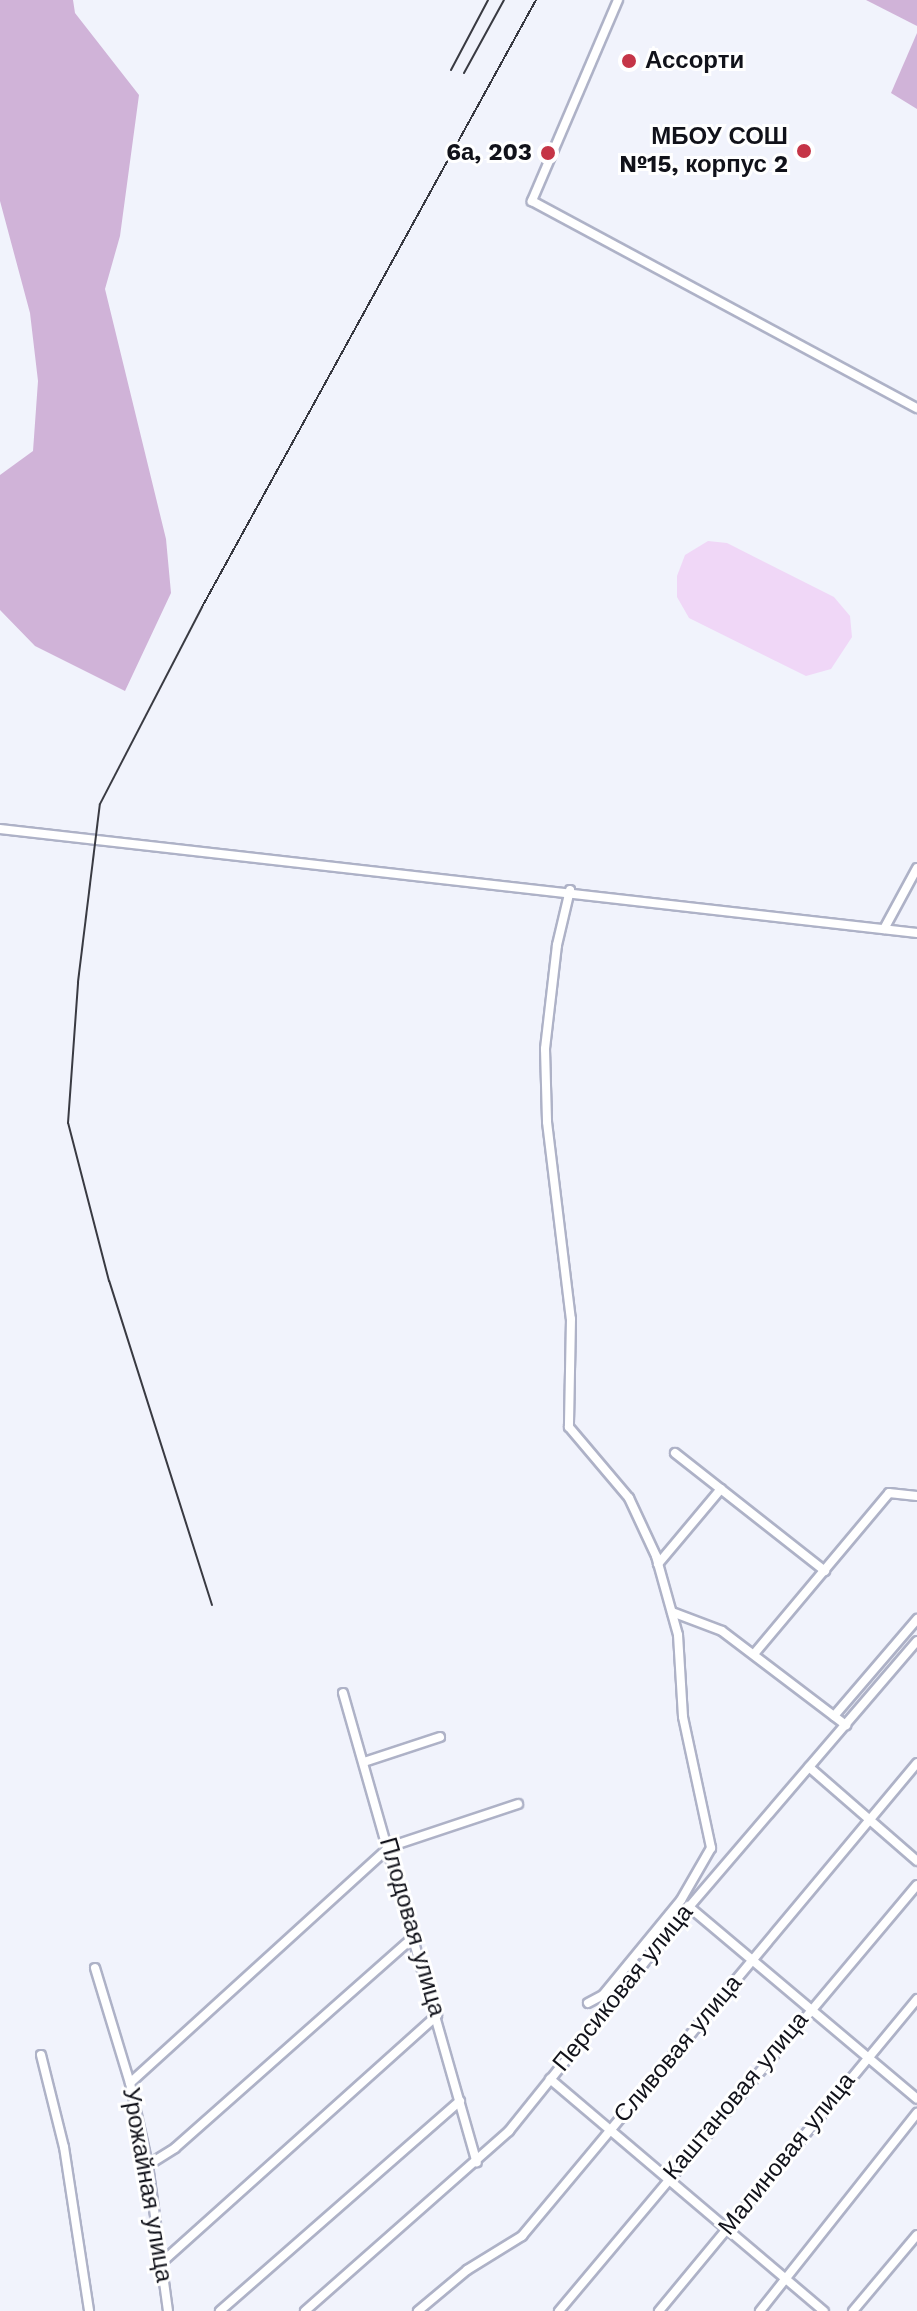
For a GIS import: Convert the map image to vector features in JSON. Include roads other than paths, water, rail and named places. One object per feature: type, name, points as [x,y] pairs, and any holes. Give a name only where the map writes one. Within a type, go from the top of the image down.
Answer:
[{"type":"street","points":[[618,0],[532,201],[917,408]]},
{"type":"street","points":[[0,829],[570,890],[917,933]]},
{"type":"street","points":[[884,929],[917,868]]},
{"type":"street","points":[[570,890],[555,960],[545,1049],[547,1122],[571,1319],[569,1427],[629,1498],[658,1564],[672,1612],[683,1717],[711,1848],[681,1900],[603,1995],[588,2003]]},
{"type":"street","points":[[675,1453],[825,1571]]},
{"type":"street","points":[[658,1564],[721,1489]]},
{"type":"street","points":[[754,1654],[889,1493],[917,1496]]},
{"type":"street","points":[[672,1612],[707,1621],[846,1725]]},
{"type":"street","points":[[834,1716],[917,1619]]},
{"type":"street","name":"Персиковая улица","points":[[305,2311],[477,2162],[550,2079],[689,1907],[917,1641]]},
{"type":"street","name":"Плодовая улица","points":[[343,1693],[415,1936],[477,2162]]},
{"type":"street","points":[[364,1762],[440,1737]]},
{"type":"street","name":"Сливовая улица","points":[[418,2311],[467,2270],[522,2236],[917,1763]]},
{"type":"street","points":[[809,1767],[917,1861]]},
{"type":"street","points":[[130,2083],[389,1847],[518,1804]]},
{"type":"street","name":"Каштановая улица","points":[[559,2311],[809,2008],[917,1885]]},
{"type":"street","points":[[681,1900],[917,2099]]},
{"type":"street","points":[[148,2165],[175,2148],[415,1936]]},
{"type":"street","name":"Урожайная улица","points":[[95,1968],[130,2083],[148,2165],[168,2311]]},
{"type":"street","name":"Малиновая улица","points":[[659,2311],[917,1999]]},
{"type":"street","points":[[161,2263],[437,2015]]},
{"type":"street","points":[[41,2055],[64,2147],[89,2311]]},
{"type":"street","points":[[550,2079],[824,2311]]},
{"type":"street","points":[[220,2311],[460,2101]]},
{"type":"street","points":[[760,2311],[917,2113]]},
{"type":"street","points":[[853,2311],[917,2235]]},
{"type":"railway","points":[[451,70],[488,0]]},
{"type":"railway","points":[[464,73],[504,0]]},
{"type":"railway","points":[[212,1605],[109,1281],[68,1123],[78,982],[100,804],[202,607],[536,0]]},
{"type":"place","name":"Ассорти","points":[[629,61]]},
{"type":"place","name":"МБОУ СОШ №15, корпус 2","points":[[804,151]]},
{"type":"place","name":"6а, 203","points":[[548,153]]}]
